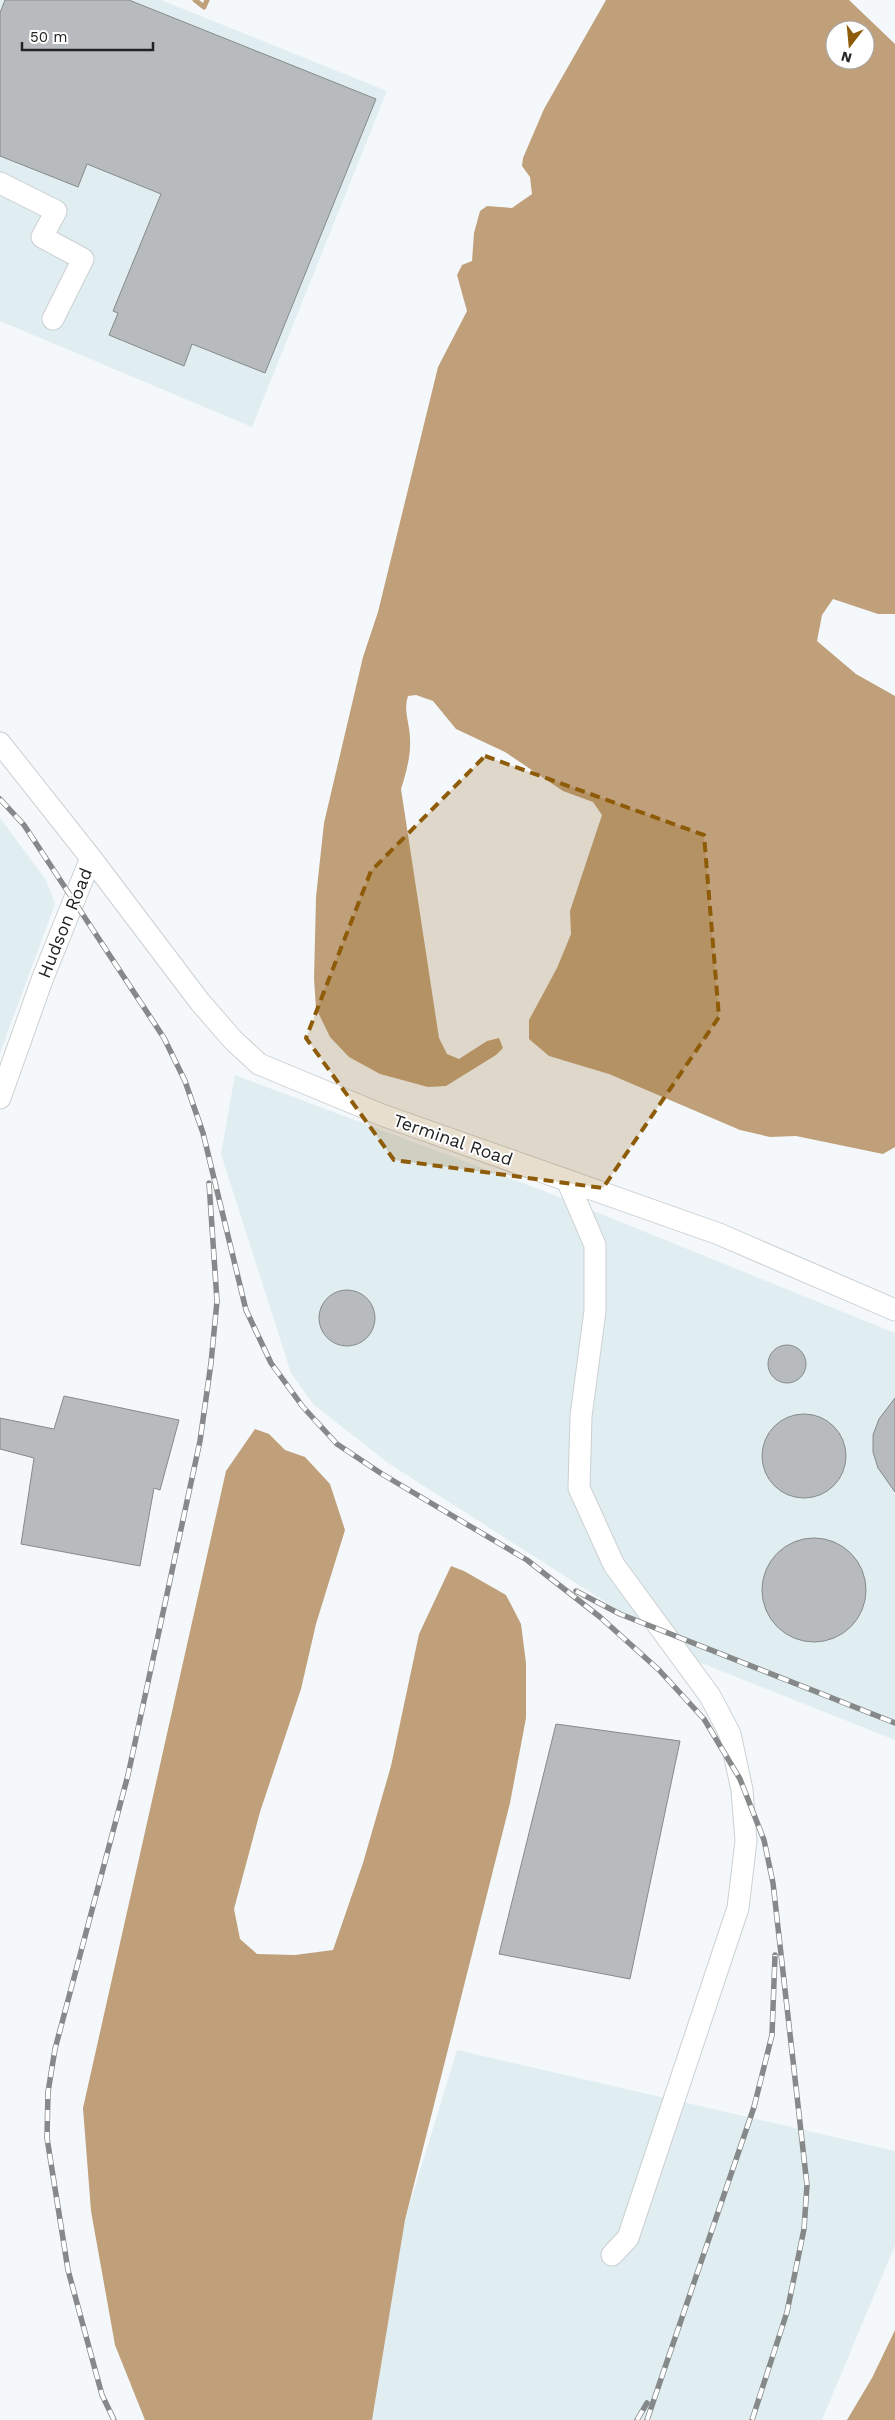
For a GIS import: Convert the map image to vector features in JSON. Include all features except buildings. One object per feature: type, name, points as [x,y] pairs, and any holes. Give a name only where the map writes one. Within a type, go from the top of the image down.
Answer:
[{"type":"street","points":[[0,183],[56,211],[42,237],[83,259],[53,319]]},
{"type":"street","name":"Hudson Road","points":[[0,743],[91,858],[45,971],[0,1098]]},
{"type":"street","name":"Terminal Road","points":[[91,858],[200,1002],[233,1040],[259,1064],[382,1115],[719,1234],[895,1310]]},
{"type":"street","points":[[567,1180],[595,1245],[595,1311],[581,1416],[579,1488],[614,1565],[710,1696],[730,1734],[742,1790],[746,1841],[738,1908],[628,2238],[612,2254]]},
{"type":"highlighted area","points":[[485,756],[704,835],[719,1017],[603,1188],[394,1160],[306,1038],[371,871]]},
{"type":"shaded area","points":[[0,0],[161,0],[387,91],[252,427],[0,321]]},
{"type":"shaded area","points":[[606,0],[849,0],[870,20],[825,20],[825,70],[875,70],[875,25],[895,44],[895,614],[878,614],[833,599],[822,615],[817,641],[856,674],[895,696],[895,1147],[883,1154],[796,1136],[770,1137],[740,1130],[609,1074],[549,1056],[529,1039],[529,1020],[557,968],[571,934],[570,911],[602,815],[593,802],[563,791],[505,752],[456,729],[433,701],[416,695],[408,696],[407,702],[406,712],[410,733],[410,752],[401,789],[439,1038],[447,1054],[459,1059],[487,1041],[499,1038],[503,1048],[496,1055],[446,1086],[428,1087],[380,1074],[349,1057],[330,1037],[316,1008],[314,979],[316,897],[324,823],[363,657],[378,612],[438,367],[467,311],[457,275],[462,265],[472,261],[474,233],[480,211],[487,206],[512,208],[532,194],[530,177],[522,166],[523,158],[544,109]]},
{"type":"shaded area","points":[[0,818],[46,880],[55,904],[0,1053]]},
{"type":"shaded area","points":[[235,1075],[544,1191],[895,1333],[895,1740],[701,1663],[388,1463],[313,1404],[291,1373],[221,1154]]},
{"type":"shaded area","points":[[255,1429],[269,1434],[285,1450],[305,1457],[330,1484],[345,1530],[316,1624],[301,1689],[260,1812],[234,1909],[240,1939],[257,1954],[295,1955],[333,1950],[363,1863],[391,1766],[419,1634],[451,1566],[464,1571],[506,1595],[521,1624],[526,1663],[526,1718],[510,1803],[405,2220],[372,2420],[145,2420],[115,2345],[91,2211],[83,2108],[226,1471]]},
{"type":"shaded area","points":[[457,2050],[895,2151],[895,2245],[822,2420],[372,2420],[405,2220]]},
{"type":"shaded area","points":[[895,2330],[895,2420],[847,2420],[872,2378]]},
{"type":"waterway","points":[[195,0],[204,7],[207,0]]},
{"type":"railway","points":[[0,799],[24,825],[164,1038],[185,1081],[203,1133],[246,1310],[271,1363],[303,1407],[337,1444],[382,1474],[527,1560],[600,1617],[659,1670],[704,1719],[740,1779],[764,1840],[773,1883],[807,2185],[804,2229],[787,2312],[752,2420]]},
{"type":"railway","points":[[114,2420],[102,2395],[68,2270],[47,2138],[48,2092],[55,2049],[128,1775],[200,1441],[211,1363],[217,1301],[209,1183]]},
{"type":"railway","points":[[576,1591],[620,1614],[895,1723]]},
{"type":"railway","points":[[647,2420],[754,2107],[772,2035],[775,1955]]},
{"type":"railway","points":[[637,2420],[647,2403]]}]
